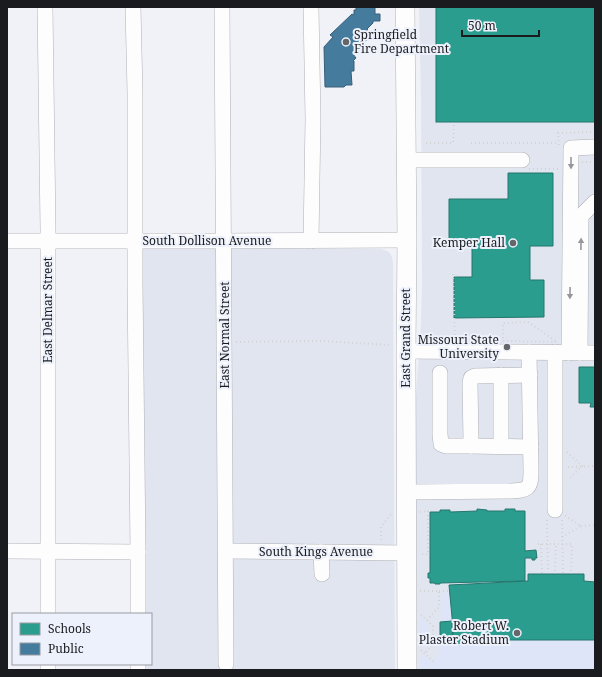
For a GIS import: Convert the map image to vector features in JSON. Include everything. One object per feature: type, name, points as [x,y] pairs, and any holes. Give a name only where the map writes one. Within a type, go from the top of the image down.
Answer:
[{"type":"main road","name":"East Grand Street","points":[[405,7],[407,240],[398,348],[406,492],[412,554],[407,670]]},
{"type":"street","name":"East Delmar Street","points":[[45,7],[48,241],[48,613]]},
{"type":"street","points":[[133,7],[138,613]]},
{"type":"street","name":"East Normal Street","points":[[222,7],[226,551],[233,626],[226,664]]},
{"type":"street","points":[[311,7],[313,119],[311,241]]},
{"type":"street","points":[[555,514],[565,350],[571,148],[595,147]]},
{"type":"street","points":[[407,160],[522,160]]},
{"type":"street","points":[[565,350],[581,216],[595,202]]},
{"type":"street","name":"South Dollison Avenue","points":[[7,241],[407,240]]},
{"type":"street","points":[[398,348],[529,352],[565,350],[595,353]]},
{"type":"street","points":[[406,492],[510,491],[523,490],[528,486],[531,481],[529,352]]},
{"type":"street","points":[[440,373],[440,434],[442,444],[446,446],[531,447]]},
{"type":"street","points":[[471,446],[471,378],[475,376],[530,375]]},
{"type":"street","points":[[501,376],[501,446]]},
{"type":"street","points":[[7,550],[138,552]]},
{"type":"street","name":"South Kings Avenue","points":[[226,551],[412,554]]},
{"type":"street","points":[[321,552],[322,574]]},
{"type":"path","points":[[426,143],[453,143],[454,122]]},
{"type":"path","points":[[471,143],[559,143]]},
{"type":"path","points":[[580,162],[595,162]]},
{"type":"path","points":[[454,340],[453,274],[459,277]]},
{"type":"path","points":[[528,322],[565,350],[503,340],[503,323],[528,322]]},
{"type":"path","points":[[225,342],[320,341],[398,348]]},
{"type":"path","points":[[567,451],[582,466]]},
{"type":"path","points":[[567,480],[582,466]]},
{"type":"path","points":[[562,467],[595,466]]},
{"type":"path","points":[[412,554],[428,554],[428,511],[417,513]]},
{"type":"path","points":[[381,542],[381,527],[392,513]]},
{"type":"path","points":[[548,572],[548,544],[555,514],[581,526],[595,526]]},
{"type":"path","points":[[562,537],[581,526]]},
{"type":"path","points":[[538,544],[572,544],[571,573]]},
{"type":"path","points":[[541,544],[542,573]]},
{"type":"path","points":[[555,571],[556,544]]},
{"type":"path","points":[[562,544],[563,574]]},
{"type":"path","points":[[418,591],[449,591]]},
{"type":"path","points":[[427,620],[439,607],[439,591]]},
{"type":"path","points":[[418,611],[433,626],[433,644],[425,653]]},
{"type":"path","points":[[418,646],[434,662]]},
{"type":"shaded area","name":"Missouri State University","points":[[419,7],[595,7],[595,670],[416,670],[415,413],[422,283]]},
{"type":"shaded area","name":"Missouri State University","points":[[138,248],[382,249],[390,253],[393,264],[395,670],[141,670],[141,665],[152,665],[152,613],[140,613]]},
{"type":"shaded area","name":"Robert W. Plaster Stadium","points":[[595,590],[595,670],[420,670],[419,657],[425,657],[432,664],[440,654],[442,593]]},
{"type":"shaded area","points":[[422,619],[427,625],[427,640],[429,643],[425,648],[420,643],[420,621]]},
{"type":"building: Schools","points":[[436,7],[595,7],[595,122],[436,122]]},
{"type":"building: Schools","name":"Kemper Hall","points":[[508,173],[553,173],[553,246],[530,246],[530,280],[544,280],[544,317],[454,318],[454,277],[472,277],[472,239],[449,239],[449,199],[508,199]]},
{"type":"building: Schools","points":[[579,367],[595,367],[595,407],[590,407],[591,403],[579,403]]},
{"type":"building: Schools","points":[[477,509],[487,511],[505,511],[505,509],[515,509],[515,511],[525,511],[525,551],[536,550],[537,558],[532,560],[532,558],[525,558],[525,581],[440,584],[430,583],[428,573],[430,573],[430,512],[440,512],[440,510],[450,510],[450,512],[477,511]]},
{"type":"building: Schools","points":[[528,574],[584,574],[584,581],[595,582],[595,640],[473,640],[453,644],[449,585],[528,581]]},
{"type":"building: Schools","points":[[452,621],[453,644],[440,644],[440,622]]},
{"type":"building: Public","name":"Springfield Fire Department","points":[[356,7],[375,7],[375,14],[380,14],[380,21],[373,21],[367,29],[372,35],[353,54],[356,58],[353,61],[354,71],[351,71],[352,85],[346,85],[344,87],[325,87],[324,47],[333,37],[330,35],[352,14],[354,15],[354,10],[356,10]]},
{"type":"place","name":"Springfield Fire Department","points":[[346,42]]},
{"type":"place","name":"Kemper Hall","points":[[513,243]]},
{"type":"place","name":"Missouri State University","points":[[507,347]]},
{"type":"place","name":"Robert W. Plaster Stadium","points":[[517,633]]}]
